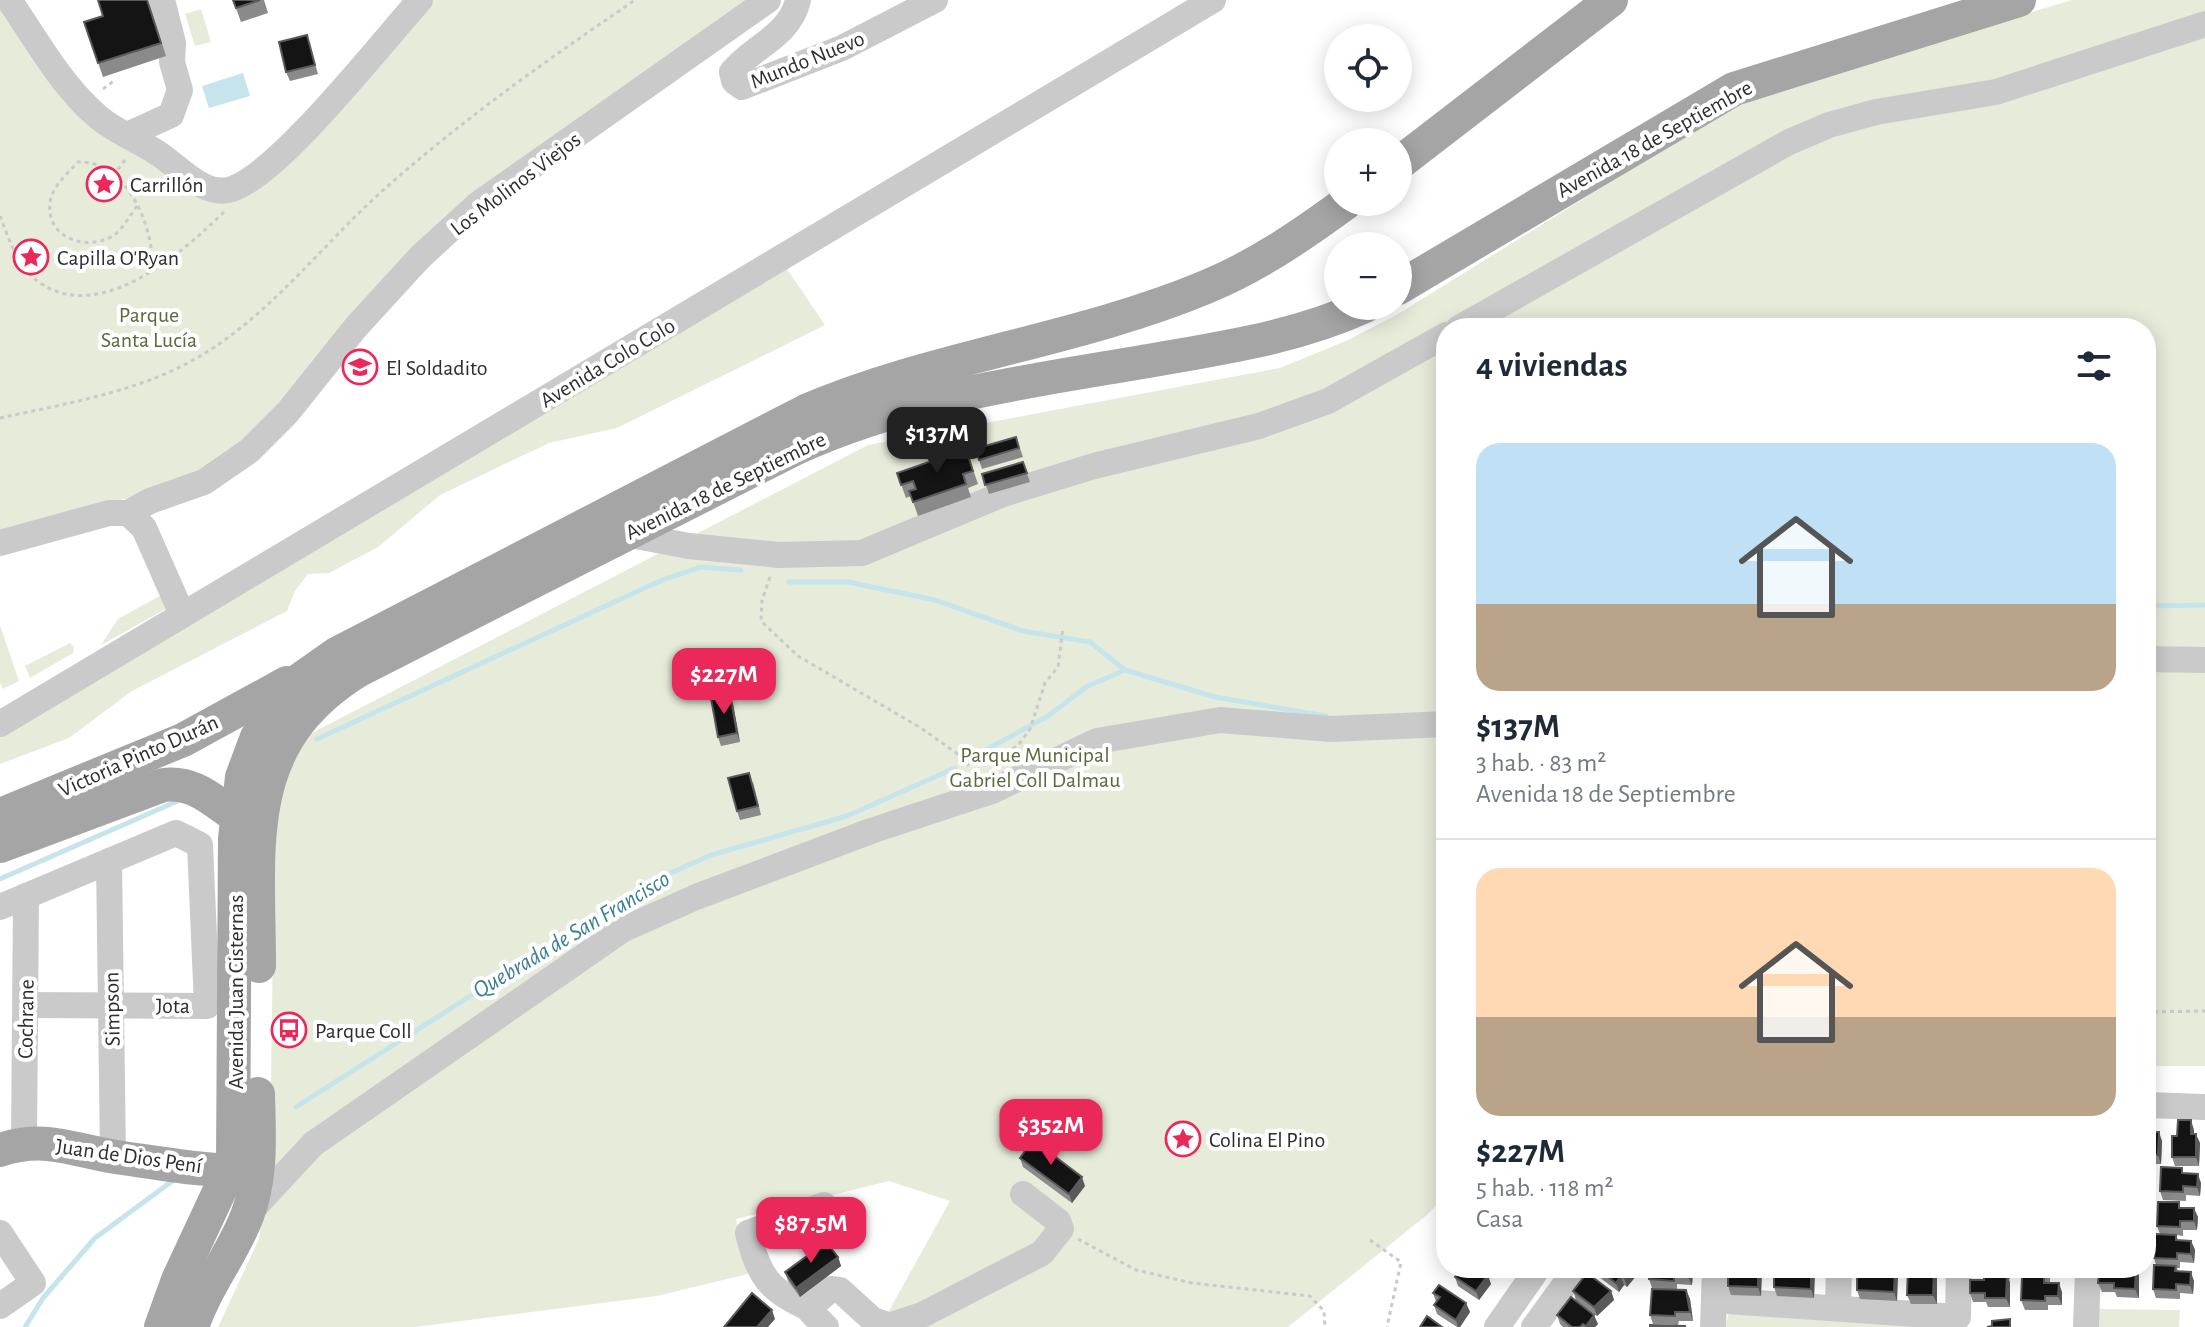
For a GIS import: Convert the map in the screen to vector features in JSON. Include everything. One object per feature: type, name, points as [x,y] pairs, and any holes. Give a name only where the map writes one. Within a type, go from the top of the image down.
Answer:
[{"type":"main road","points":[[1412,153],[1611,0]]},
{"type":"main road","name":"Avenida 18 de Septiembre","points":[[1412,280],[1734,89],[2019,0]]},
{"type":"main road","name":"Avenida 18 de Septiembre","points":[[316,667],[406,616],[806,411],[883,380],[1058,334],[1205,287],[1297,239],[1328,216]]},
{"type":"main road","name":"Avenida 18 de Septiembre","points":[[280,749],[306,712],[342,680],[796,448],[867,418],[984,389],[1272,339],[1331,320]]},
{"type":"main road","name":"Victoria Pinto Durán","points":[[0,815],[183,740],[316,667]]},
{"type":"main road","name":"Avenida Juan Cisternas","points":[[161,1327],[178,1280],[245,1171],[235,1136],[237,817],[242,777],[257,737],[279,702],[316,667]]},
{"type":"main road","points":[[79,815],[183,740]]},
{"type":"main road","name":"Avenida Juan Cisternas","points":[[192,1327],[199,1307],[246,1217],[245,1171],[260,835],[263,798],[280,749]]},
{"type":"main road","points":[[0,846],[163,785],[179,783],[196,787],[237,817]]},
{"type":"main road","name":"Juan de Dios Pení","points":[[12,1146],[53,1143],[113,1156],[245,1171]]},
{"type":"street","points":[[9,0],[80,100],[99,118],[209,190],[228,190],[243,185],[285,151],[420,0]]},
{"type":"street","points":[[162,0],[180,90],[165,132],[164,158]]},
{"type":"street","name":"Los Molinos Viejos","points":[[0,543],[109,513],[128,513],[204,482],[249,451],[288,412],[356,327],[421,256],[477,205],[768,0]]},
{"type":"street","name":"Mundo Nuevo","points":[[798,0],[794,16],[732,72],[734,81],[742,87],[842,48],[935,0]]},
{"type":"street","name":"Avenida Colo Colo","points":[[0,724],[1213,0]]},
{"type":"street","points":[[1477,318],[1777,149],[1829,125],[1876,112],[1996,92],[2205,24]]},
{"type":"street","points":[[127,135],[171,115]]},
{"type":"street","points":[[625,534],[689,546],[779,555],[862,553],[1003,494],[1094,466],[1259,426],[1328,401],[1436,341]]},
{"type":"street","points":[[128,513],[144,528],[182,614]]},
{"type":"street","points":[[2156,659],[2205,660]]},
{"type":"street","points":[[246,1217],[313,1144],[622,930],[696,897],[857,837],[1097,741],[1220,720],[1331,729],[1436,724]]},
{"type":"street","name":"Jota","points":[[26,1005],[111,1003],[207,1006],[200,845],[176,833],[109,861]]},
{"type":"street","points":[[0,907],[109,861]]},
{"type":"street","name":"Simpson","points":[[109,861],[113,1156]]},
{"type":"street","name":"Cochrane","points":[[12,1146],[26,1005],[26,896]]},
{"type":"street","points":[[2156,1105],[2205,1107]]},
{"type":"street","points":[[824,1205],[748,1233],[756,1264],[771,1287],[819,1318],[831,1289],[840,1290],[881,1325],[922,1315],[1042,1253],[1061,1229],[1058,1221],[1023,1194]]},
{"type":"street","points":[[0,1233],[33,1283],[0,1306]]},
{"type":"street","points":[[1497,1327],[1531,1278]]},
{"type":"street","points":[[1534,1327],[1570,1278]]},
{"type":"street","points":[[1713,1327],[1715,1278]]},
{"type":"street","points":[[1838,1308],[1839,1278]]},
{"type":"street","points":[[1714,1300],[1958,1317],[1959,1278]]},
{"type":"street","points":[[2086,1327],[2088,1278]]},
{"type":"path","points":[[0,418],[116,390],[179,367],[241,330],[387,186],[531,70],[635,0]]},
{"type":"path","points":[[137,206],[115,235],[95,244],[79,244],[56,227],[50,204],[58,182],[78,162],[91,162],[119,181],[145,216],[154,249],[152,273]]},
{"type":"path","points":[[0,216],[13,249],[36,280],[64,294],[110,292],[152,273],[195,240],[229,207]]},
{"type":"path","points":[[779,555],[762,600],[761,621],[798,656],[921,728],[959,755],[985,784],[1030,729],[1045,683],[1058,667],[1063,627]]},
{"type":"path","points":[[2156,1012],[2205,1011]]},
{"type":"path","points":[[1061,1229],[1136,1270],[1192,1283],[1310,1296],[1324,1311],[1325,1327]]},
{"type":"path","points":[[1370,1240],[1401,1262],[1387,1327]]},
{"type":"green space","name":"Parque Santa Lucía","points":[[0,0],[62,79],[228,190],[420,0],[749,0],[593,112],[242,444],[199,473],[132,497],[0,530]]},
{"type":"green space","name":"Parque Municipal Gabriel Coll Dalmau","points":[[2072,0],[2205,0],[2205,1066],[2156,1066],[2156,318],[1436,318],[1436,1206],[1428,1214],[1288,1327],[880,1327],[950,1201],[889,1181],[736,1219],[748,1274],[657,1296],[415,1327],[218,1327],[259,1239],[270,1159],[275,795],[308,735],[868,445],[1280,368],[1348,340],[1386,320],[1412,320],[1412,305],[1723,112],[1758,95]]},
{"type":"green space","points":[[201,9],[211,42],[195,46],[185,14]]},
{"type":"green space","points":[[785,266],[825,325],[617,428],[549,443],[440,495],[378,547],[329,573],[308,574],[295,591],[287,611],[132,691],[69,738],[0,764],[0,736]]},
{"type":"green space","points":[[165,593],[171,606],[101,645],[118,619]]},
{"type":"green space","points":[[0,625],[19,681],[3,689],[0,683]]},
{"type":"green space","points":[[70,643],[74,647],[73,653],[30,678],[25,666]]},
{"type":"green space","points":[[2095,1309],[2180,1310],[2179,1327],[2095,1327]]},
{"type":"green space","points":[[1729,1313],[1961,1327],[1725,1327]]},
{"type":"water","points":[[243,73],[250,96],[209,108],[202,86]]},
{"type":"building","points":[[98,0],[147,0],[161,43],[98,63],[84,22],[103,16]]},
{"type":"building","points":[[233,0],[260,0],[236,8]]},
{"type":"building","points":[[307,35],[315,65],[286,72],[279,42]]},
{"type":"building","points":[[1016,437],[1019,448],[979,460],[975,449]]},
{"type":"building","points":[[966,449],[973,471],[963,474],[966,484],[913,502],[909,491],[916,489],[913,481],[901,485],[897,473]]},
{"type":"building","points":[[1023,462],[1027,473],[985,485],[982,474]]},
{"type":"building","points":[[730,695],[737,733],[718,737],[711,698]]},
{"type":"building","points":[[749,773],[758,806],[737,811],[728,778]]},
{"type":"building","points":[[2178,1120],[2191,1120],[2191,1134],[2196,1134],[2196,1157],[2172,1157],[2172,1136],[2177,1136]]},
{"type":"building","points":[[2156,1132],[2159,1132],[2156,1155]]},
{"type":"building","points":[[1033,1140],[1082,1177],[1069,1194],[1020,1158]]},
{"type":"building","points":[[2161,1167],[2182,1168],[2182,1173],[2198,1174],[2197,1187],[2183,1186],[2183,1192],[2160,1191]]},
{"type":"building","points":[[2158,1202],[2179,1202],[2179,1208],[2194,1208],[2194,1221],[2180,1221],[2180,1227],[2157,1226]]},
{"type":"building","points":[[2156,1234],[2176,1235],[2176,1240],[2191,1241],[2191,1254],[2177,1253],[2177,1259],[2156,1258]]},
{"type":"building","points":[[826,1242],[838,1257],[796,1288],[785,1272]]},
{"type":"building","points":[[2156,1265],[2176,1266],[2175,1271],[2191,1272],[2190,1285],[2176,1284],[2176,1290],[2153,1289]]},
{"type":"building","points":[[1456,1278],[1486,1278],[1476,1291]]},
{"type":"building","points":[[1583,1278],[1594,1278],[1611,1291],[1594,1307],[1573,1291]]},
{"type":"building","points":[[1674,1278],[1674,1281],[1649,1279]]},
{"type":"building","points":[[1728,1278],[1758,1278],[1758,1287],[1728,1286]]},
{"type":"building","points":[[1774,1278],[1811,1278],[1811,1289],[1774,1287]]},
{"type":"building","points":[[1857,1278],[1895,1278],[1894,1292],[1857,1290]]},
{"type":"building","points":[[1908,1278],[1934,1278],[1933,1295],[1907,1295]]},
{"type":"building","points":[[2007,1278],[2006,1298],[1985,1298],[1985,1293],[1970,1293],[1970,1280]]},
{"type":"building","points":[[2022,1278],[2044,1278],[2044,1283],[2059,1283],[2058,1296],[2045,1296],[2045,1301],[2021,1300]]},
{"type":"building","points":[[2098,1278],[2136,1278],[2135,1289],[2114,1288],[2114,1283],[2098,1283]]},
{"type":"building","points":[[1439,1285],[1466,1303],[1456,1320],[1434,1305],[1440,1297],[1433,1293]]},
{"type":"building","points":[[1652,1289],[1686,1290],[1690,1312],[1675,1312],[1675,1316],[1650,1315]]},
{"type":"building","points":[[752,1293],[772,1310],[757,1327],[724,1327]]},
{"type":"building","points":[[1571,1297],[1594,1315],[1586,1326],[1572,1327],[1557,1315]]},
{"type":"building","points":[[1427,1316],[1442,1327],[1420,1327]]},
{"type":"building","points":[[2010,1319],[2010,1327],[1987,1327],[1992,1326],[1992,1321]]},
{"type":"building","points":[[1685,1326],[1685,1327],[1650,1327]]},
{"type":"waterway","name":"Quebrada de San Francisco","points":[[317,739],[662,580],[701,567],[741,570]]},
{"type":"waterway","name":"Quebrada de San Francisco","points":[[789,582],[848,582],[935,600],[1023,631],[1090,642],[1125,670],[1215,697],[1326,716]]},
{"type":"waterway","name":"Quebrada de San Francisco","points":[[2156,606],[2205,605]]},
{"type":"waterway","name":"Quebrada de San Francisco","points":[[973,757],[1048,716],[1086,687],[1125,670]]},
{"type":"waterway","name":"Quebrada de San Francisco","points":[[296,1107],[646,884],[711,855],[847,816],[955,768]]},
{"type":"waterway","name":"Quebrada de San Francisco","points":[[0,879],[180,800]]},
{"type":"waterway","name":"Quebrada de San Francisco","points":[[25,1327],[43,1298],[95,1238],[175,1179]]},
{"type":"place","name":"Carrillón","points":[[104,184]]},
{"type":"place","name":"Capilla O'Ryan","points":[[31,257]]},
{"type":"place","name":"El Soldadito","points":[[360,367]]},
{"type":"place","name":"Parque Coll","points":[[289,1030]]},
{"type":"place","name":"Colina El Pino","points":[[1183,1139]]}]
